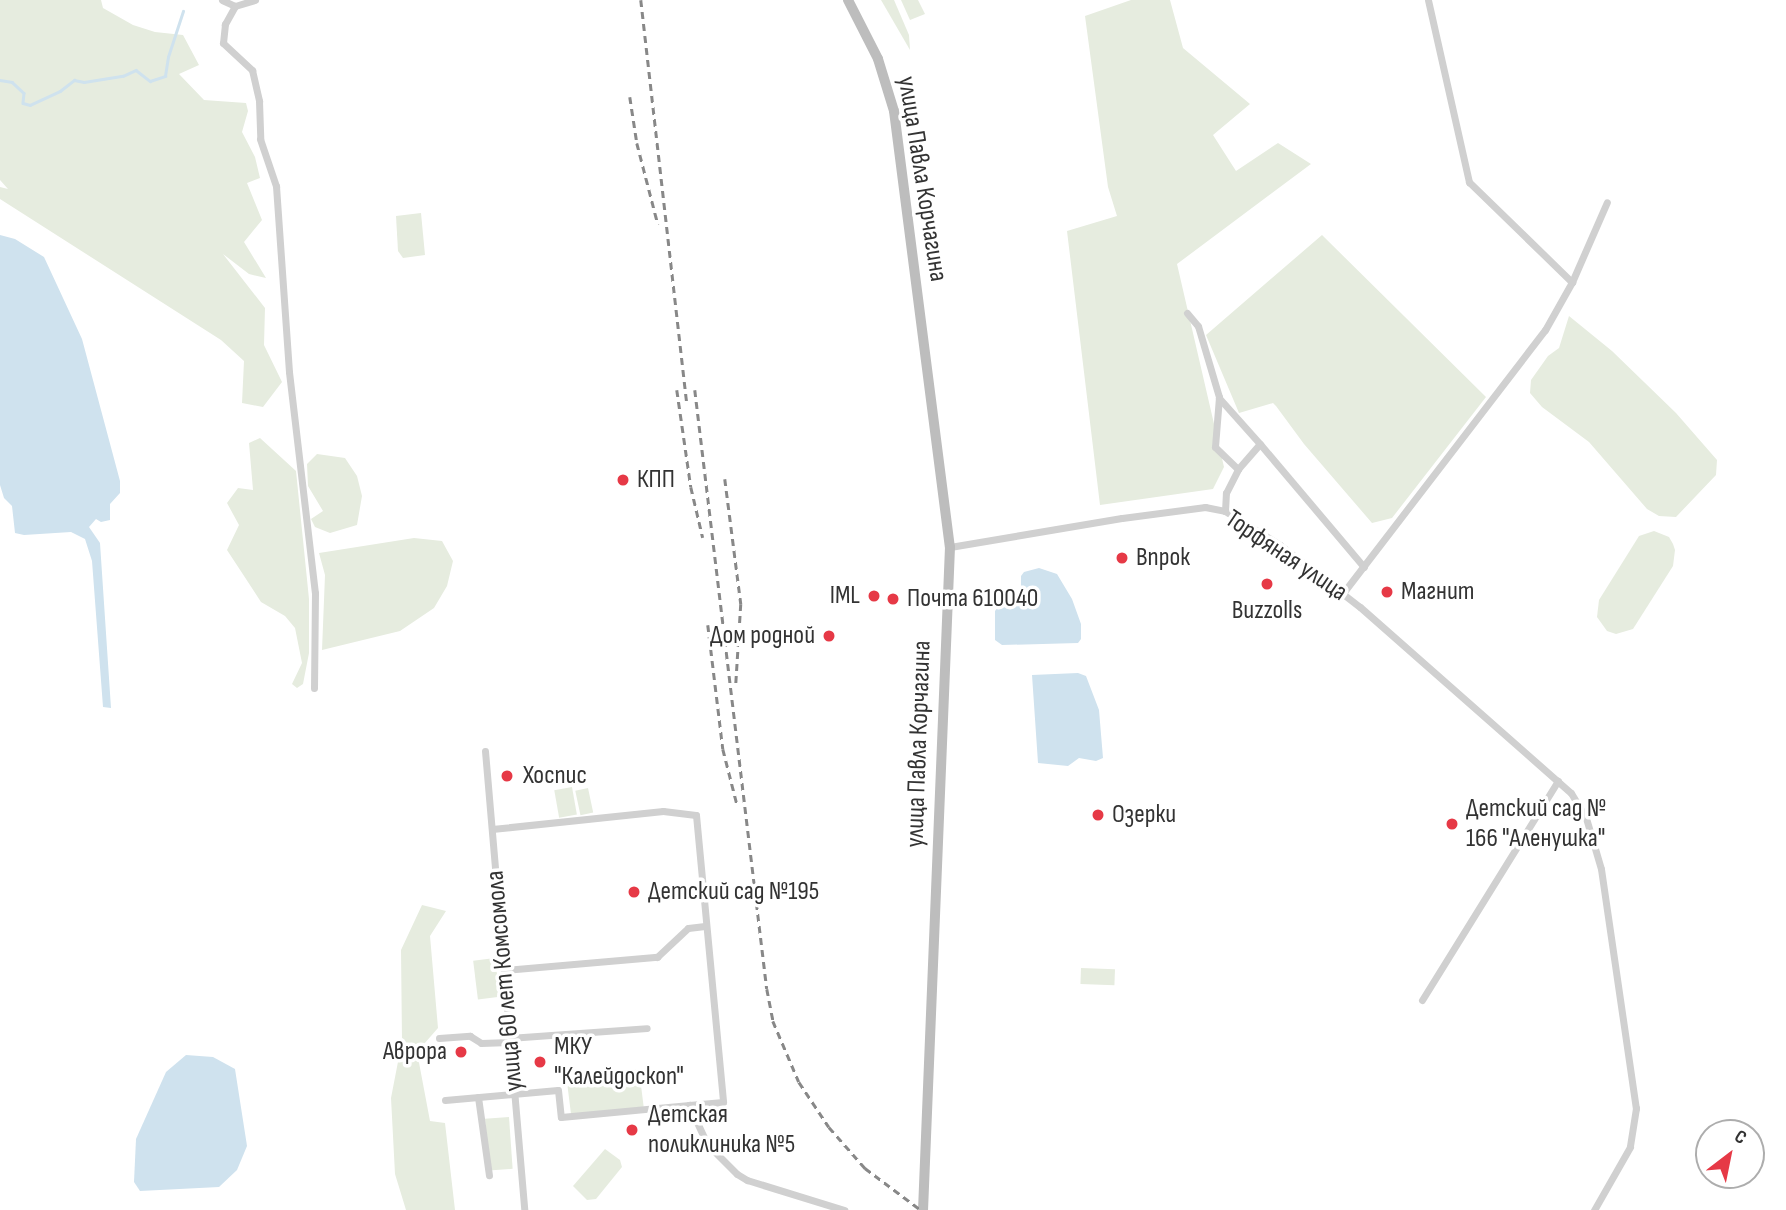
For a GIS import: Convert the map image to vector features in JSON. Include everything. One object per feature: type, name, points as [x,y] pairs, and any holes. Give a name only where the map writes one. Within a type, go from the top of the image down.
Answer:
[{"type":"main road","name":"улица Павла Корчагина","points":[[848,0],[878,59],[894,111],[950,547],[923,1210]]},
{"type":"street","points":[[222,0],[234,6],[255,0]]},
{"type":"street","points":[[1428,0],[1469,182],[1572,282]]},
{"type":"street","points":[[234,6],[225,24],[223,43],[252,70],[259,101],[260,139],[276,186],[289,372],[315,593],[314,688]]},
{"type":"street","points":[[1343,593],[1435,470],[1532,348],[1572,282],[1607,202]]},
{"type":"street","points":[[1187,313],[1198,326],[1219,397],[1215,447],[1238,469]]},
{"type":"street","points":[[1219,397],[1364,566]]},
{"type":"street","points":[[1225,511],[1226,493],[1238,469],[1260,444]]},
{"type":"street","name":"Торфяная улица","points":[[950,547],[1150,514],[1205,507],[1225,511],[1280,545],[1343,593],[1558,781],[1577,801],[1586,818],[1601,869],[1636,1100],[1635,1129],[1630,1147],[1594,1210]]},
{"type":"street","name":"улица 60 лет Комсомола","points":[[485,751],[524,1210]]},
{"type":"street","points":[[1423,1000],[1558,781]]},
{"type":"street","points":[[445,1101],[514,1092],[558,1090],[561,1116],[723,1102],[696,815],[663,811],[492,829]]},
{"type":"street","points":[[663,811],[664,820]]},
{"type":"street","points":[[504,970],[657,957],[688,928],[705,926]]},
{"type":"street","points":[[439,1038],[470,1036],[481,1043],[647,1028]]},
{"type":"street","points":[[478,1097],[489,1175]]},
{"type":"street","points":[[689,1105],[707,1144],[737,1174],[747,1180],[844,1210]]},
{"type":"shaded area","points":[[0,0],[101,0],[103,8],[133,25],[155,32],[183,35],[199,65],[179,74],[204,100],[246,103],[248,111],[242,132],[255,157],[260,178],[247,183],[262,220],[244,242],[266,278],[249,274],[223,254],[265,308],[264,345],[282,382],[263,407],[242,403],[244,361],[221,340],[0,199],[0,187],[8,189],[0,180]]},
{"type":"shaded area","points":[[881,0],[894,0],[909,35],[910,50]]},
{"type":"shaded area","points":[[901,0],[918,0],[925,14],[910,20]]},
{"type":"shaded area","points":[[1131,0],[1170,0],[1183,48],[1250,104],[1213,135],[1236,171],[1278,143],[1311,164],[1177,264],[1224,467],[1213,489],[1100,505],[1067,231],[1117,216],[1108,187],[1085,16]]},
{"type":"shaded area","points":[[421,213],[425,255],[403,258],[398,251],[396,216]]},
{"type":"shaded area","points":[[1322,235],[1486,397],[1392,518],[1372,523],[1304,444],[1273,403],[1239,413],[1206,335]]},
{"type":"shaded area","points":[[1569,316],[1612,351],[1676,413],[1717,460],[1716,475],[1676,517],[1659,516],[1647,509],[1589,442],[1542,407],[1530,393],[1531,380],[1548,356],[1559,348]]},
{"type":"shaded area","points":[[260,438],[296,471],[309,599],[309,653],[303,684],[297,688],[292,684],[302,663],[295,628],[285,616],[261,602],[227,550],[239,525],[227,503],[238,488],[253,490],[249,443]]},
{"type":"shaded area","points":[[317,454],[345,458],[357,476],[362,496],[357,525],[330,533],[315,527],[311,519],[323,511],[308,486],[307,464]]},
{"type":"shaded area","points":[[1654,531],[1669,537],[1673,544],[1673,566],[1633,629],[1616,634],[1607,631],[1597,617],[1599,600],[1639,536]]},
{"type":"shaded area","points":[[414,538],[442,541],[453,561],[447,586],[434,608],[400,631],[322,650],[325,575],[319,553]]},
{"type":"shaded area","points":[[572,787],[577,815],[559,818],[554,790]]},
{"type":"shaded area","points":[[588,788],[593,812],[580,815],[575,791]]},
{"type":"shaded area","points":[[422,905],[446,911],[430,936],[438,1028],[417,1052],[430,1121],[445,1123],[455,1210],[406,1210],[395,1174],[391,1098],[402,1041],[401,950]]},
{"type":"shaded area","points":[[495,958],[500,997],[478,999],[473,961]]},
{"type":"shaded area","points":[[1081,968],[1115,969],[1114,985],[1080,984]]},
{"type":"shaded area","points":[[639,1069],[644,1107],[571,1116],[567,1078]]},
{"type":"shaded area","points":[[509,1117],[513,1169],[489,1171],[485,1119]]},
{"type":"shaded area","points":[[605,1149],[620,1160],[622,1167],[596,1199],[587,1200],[573,1186]]},
{"type":"water","points":[[0,235],[15,239],[44,257],[82,339],[120,481],[120,493],[110,504],[110,520],[101,522],[96,519],[89,527],[100,543],[111,708],[103,707],[92,561],[85,539],[71,532],[24,535],[15,533],[12,506],[4,498],[0,485]]},
{"type":"water","points":[[1039,568],[1057,574],[1072,599],[1081,624],[1081,639],[1078,643],[1002,645],[995,640],[995,611],[1004,599],[1021,589],[1021,576],[1024,572]]},
{"type":"water","points":[[1078,673],[1086,676],[1099,710],[1103,758],[1096,761],[1079,758],[1068,766],[1038,763],[1032,675]]},
{"type":"water","points":[[186,1055],[213,1057],[235,1069],[247,1146],[237,1170],[219,1187],[140,1191],[134,1182],[136,1139],[166,1072]]},
{"type":"waterway","points":[[0,80],[12,82],[24,93],[23,103],[30,105],[60,91],[74,80],[84,82],[123,76],[136,70],[150,81],[165,76],[168,57],[183,11]]},
{"type":"railway","points":[[641,0],[687,403]]},
{"type":"railway","points":[[630,97],[637,143],[658,224]]},
{"type":"railway","points":[[677,390],[691,487],[703,538]]},
{"type":"railway","points":[[695,390],[773,1021],[799,1082],[829,1127],[865,1168],[921,1210]]},
{"type":"railway","points":[[725,479],[741,604],[736,684]]},
{"type":"railway","points":[[708,625],[723,749],[737,804]]},
{"type":"place","name":"КПП","points":[[623,480]]},
{"type":"place","name":"Впрок","points":[[1122,558]]},
{"type":"place","name":"Buzzolls","points":[[1267,584]]},
{"type":"place","name":"Магнит","points":[[1387,592]]},
{"type":"place","name":"IML","points":[[874,596]]},
{"type":"place","name":"Почта 610040","points":[[893,599]]},
{"type":"place","name":"Дом родной","points":[[829,636]]},
{"type":"place","name":"Хоспис","points":[[507,776]]},
{"type":"place","name":"Озерки","points":[[1098,815]]},
{"type":"place","name":"Детский сад № 166 \"Аленушка\"","points":[[1452,824]]},
{"type":"place","name":"Детский сад №195","points":[[634,892]]},
{"type":"place","name":"Аврора","points":[[461,1052]]},
{"type":"place","name":"МКУ \"Калейдоскоп\"","points":[[540,1062]]},
{"type":"place","name":"Детская поликлиника №5","points":[[632,1130]]}]
